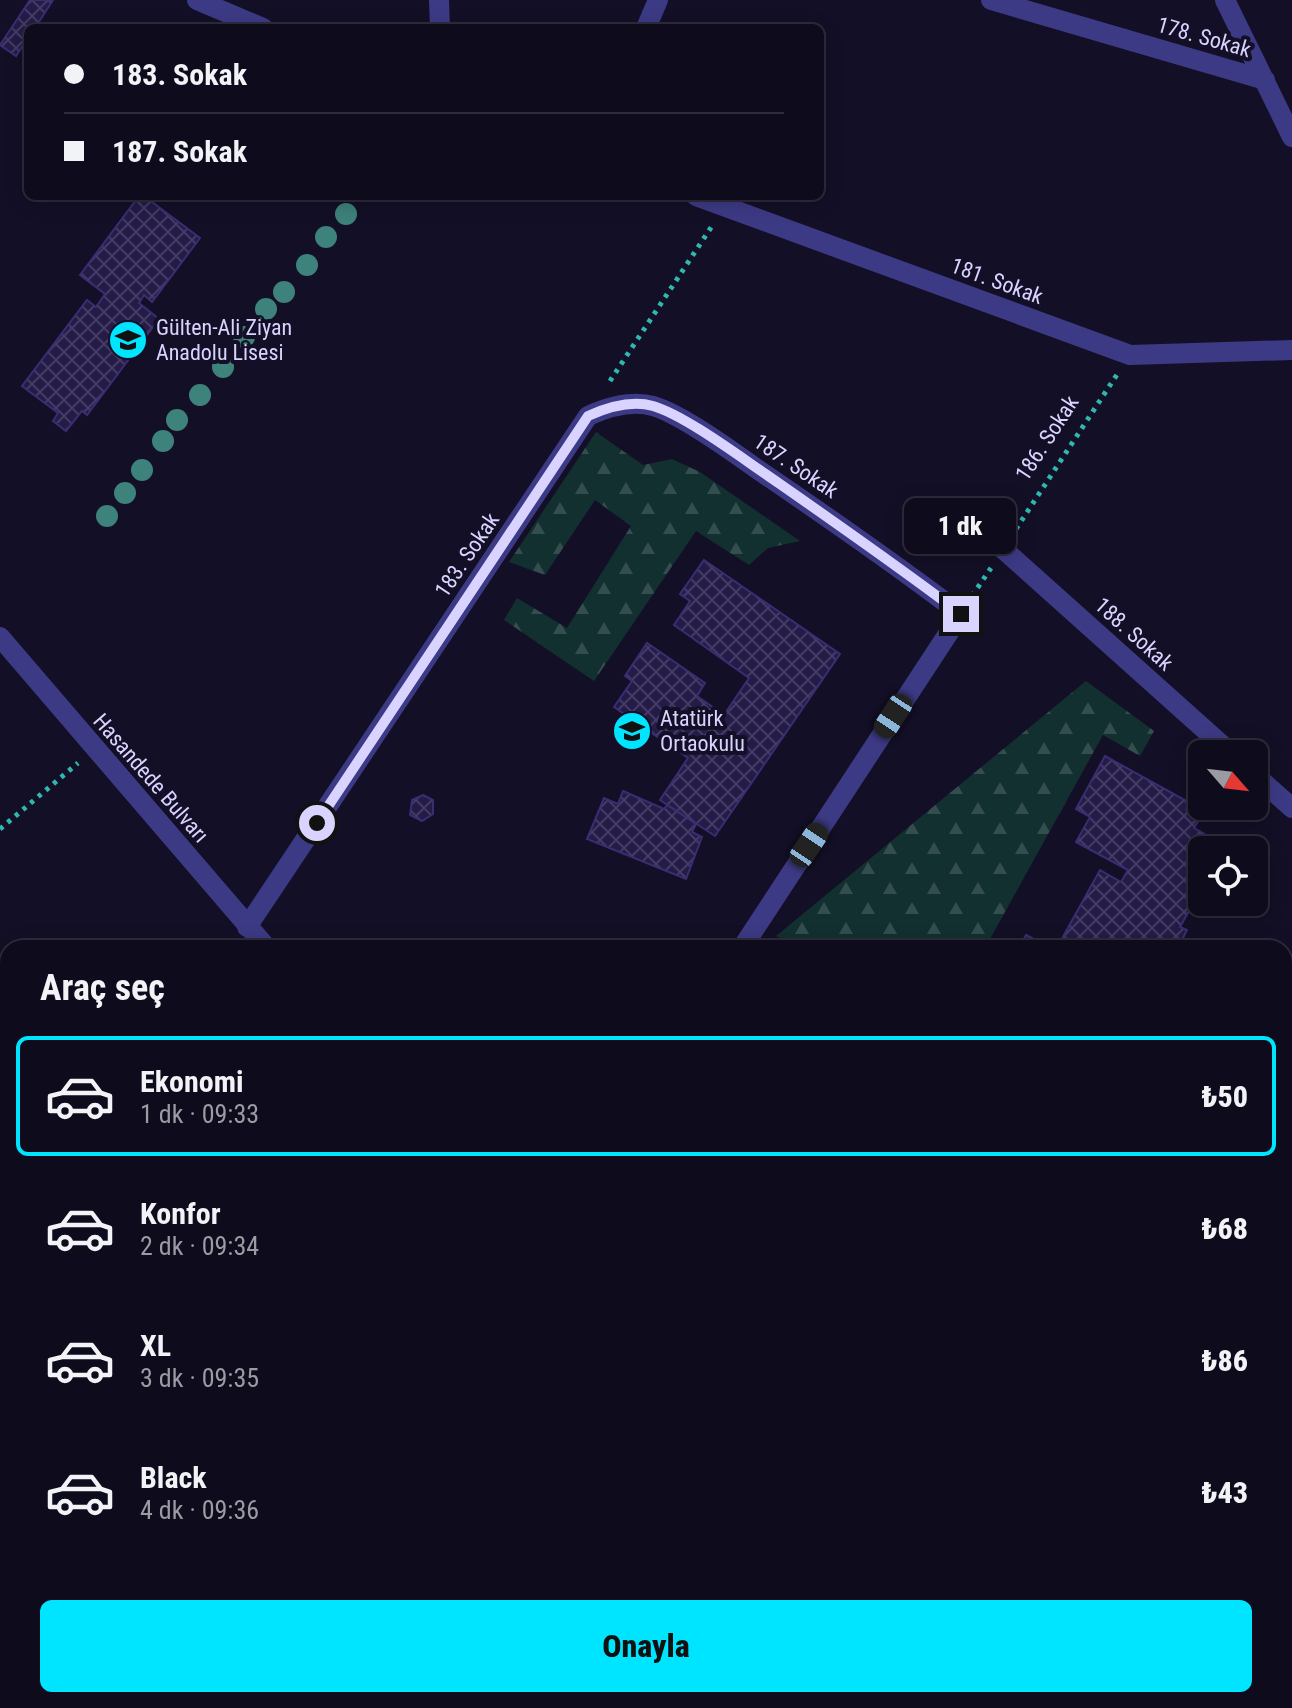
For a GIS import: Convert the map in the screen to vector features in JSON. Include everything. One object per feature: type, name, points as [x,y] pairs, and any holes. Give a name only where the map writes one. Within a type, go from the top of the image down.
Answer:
[{"type":"street","points":[[197,0],[254,24]]},
{"type":"street","points":[[439,0],[440,24]]},
{"type":"street","points":[[648,24],[658,0]]},
{"type":"street","name":"178. Sokak","points":[[991,0],[1265,80]]},
{"type":"street","points":[[1225,0],[1292,137]]},
{"type":"street","name":"181. Sokak","points":[[705,200],[1130,355],[1292,350]]},
{"type":"street","name":"187. Sokak","points":[[588,416],[607,407],[628,404],[652,406],[675,417],[732,451],[820,511],[961,614]]},
{"type":"street","name":"183. Sokak","points":[[247,927],[588,416]]},
{"type":"street","name":"188. Sokak","points":[[1003,549],[1216,740]]},
{"type":"street","points":[[747,940],[961,614]]},
{"type":"street","name":"Hasandede Bulvarı","points":[[0,637],[259,940]]},
{"type":"street","points":[[1268,787],[1292,808]]},
{"type":"path","points":[[588,416],[724,208]]},
{"type":"path","name":"186. Sokak","points":[[961,614],[1130,355]]},
{"type":"path","points":[[0,829],[94,749]]},
{"type":"green space","points":[[596,432],[643,465],[672,459],[700,472],[800,541],[768,548],[749,565],[696,531],[594,681],[504,620],[517,598],[567,628],[631,526],[595,500],[545,575],[509,562]]},
{"type":"green space","points":[[1086,681],[1154,731],[1140,756],[1103,735],[989,940],[783,940],[776,936]]},
{"type":"building","points":[[30,0],[53,0],[38,24],[24,24],[24,44],[16,56],[0,45]]},
{"type":"building","points":[[136,200],[149,200],[200,238],[152,302],[144,295],[139,303],[159,319],[87,415],[82,411],[66,431],[53,421],[58,413],[22,386],[87,300],[96,307],[105,294],[80,275]]},
{"type":"building","points":[[704,560],[840,654],[715,836],[660,800],[688,758],[614,707],[632,681],[625,676],[647,643],[705,683],[697,696],[724,715],[749,678],[674,625],[690,601],[680,594]]},
{"type":"building","points":[[1105,756],[1188,802],[1188,820],[1199,820],[1194,828],[1208,836],[1188,836],[1188,913],[1180,927],[1187,930],[1182,940],[1061,940],[1100,870],[1121,882],[1128,870],[1076,842],[1090,817],[1076,809]]},
{"type":"building","points":[[623,791],[664,809],[667,805],[696,824],[692,832],[702,837],[686,879],[587,839],[604,798],[618,804]]},
{"type":"building","points":[[423,795],[433,800],[433,814],[422,821],[410,815],[412,800]]},
{"type":"place","name":"Gülten-Ali Ziyan Anadolu Lisesi","points":[[128,340]]},
{"type":"place","name":"Atatürk Ortaokulu","points":[[632,731]]},
{"type":"route","points":[[317,823],[588,416],[607,407],[628,404],[652,406],[675,417],[732,451],[882,554],[961,614]]}]
